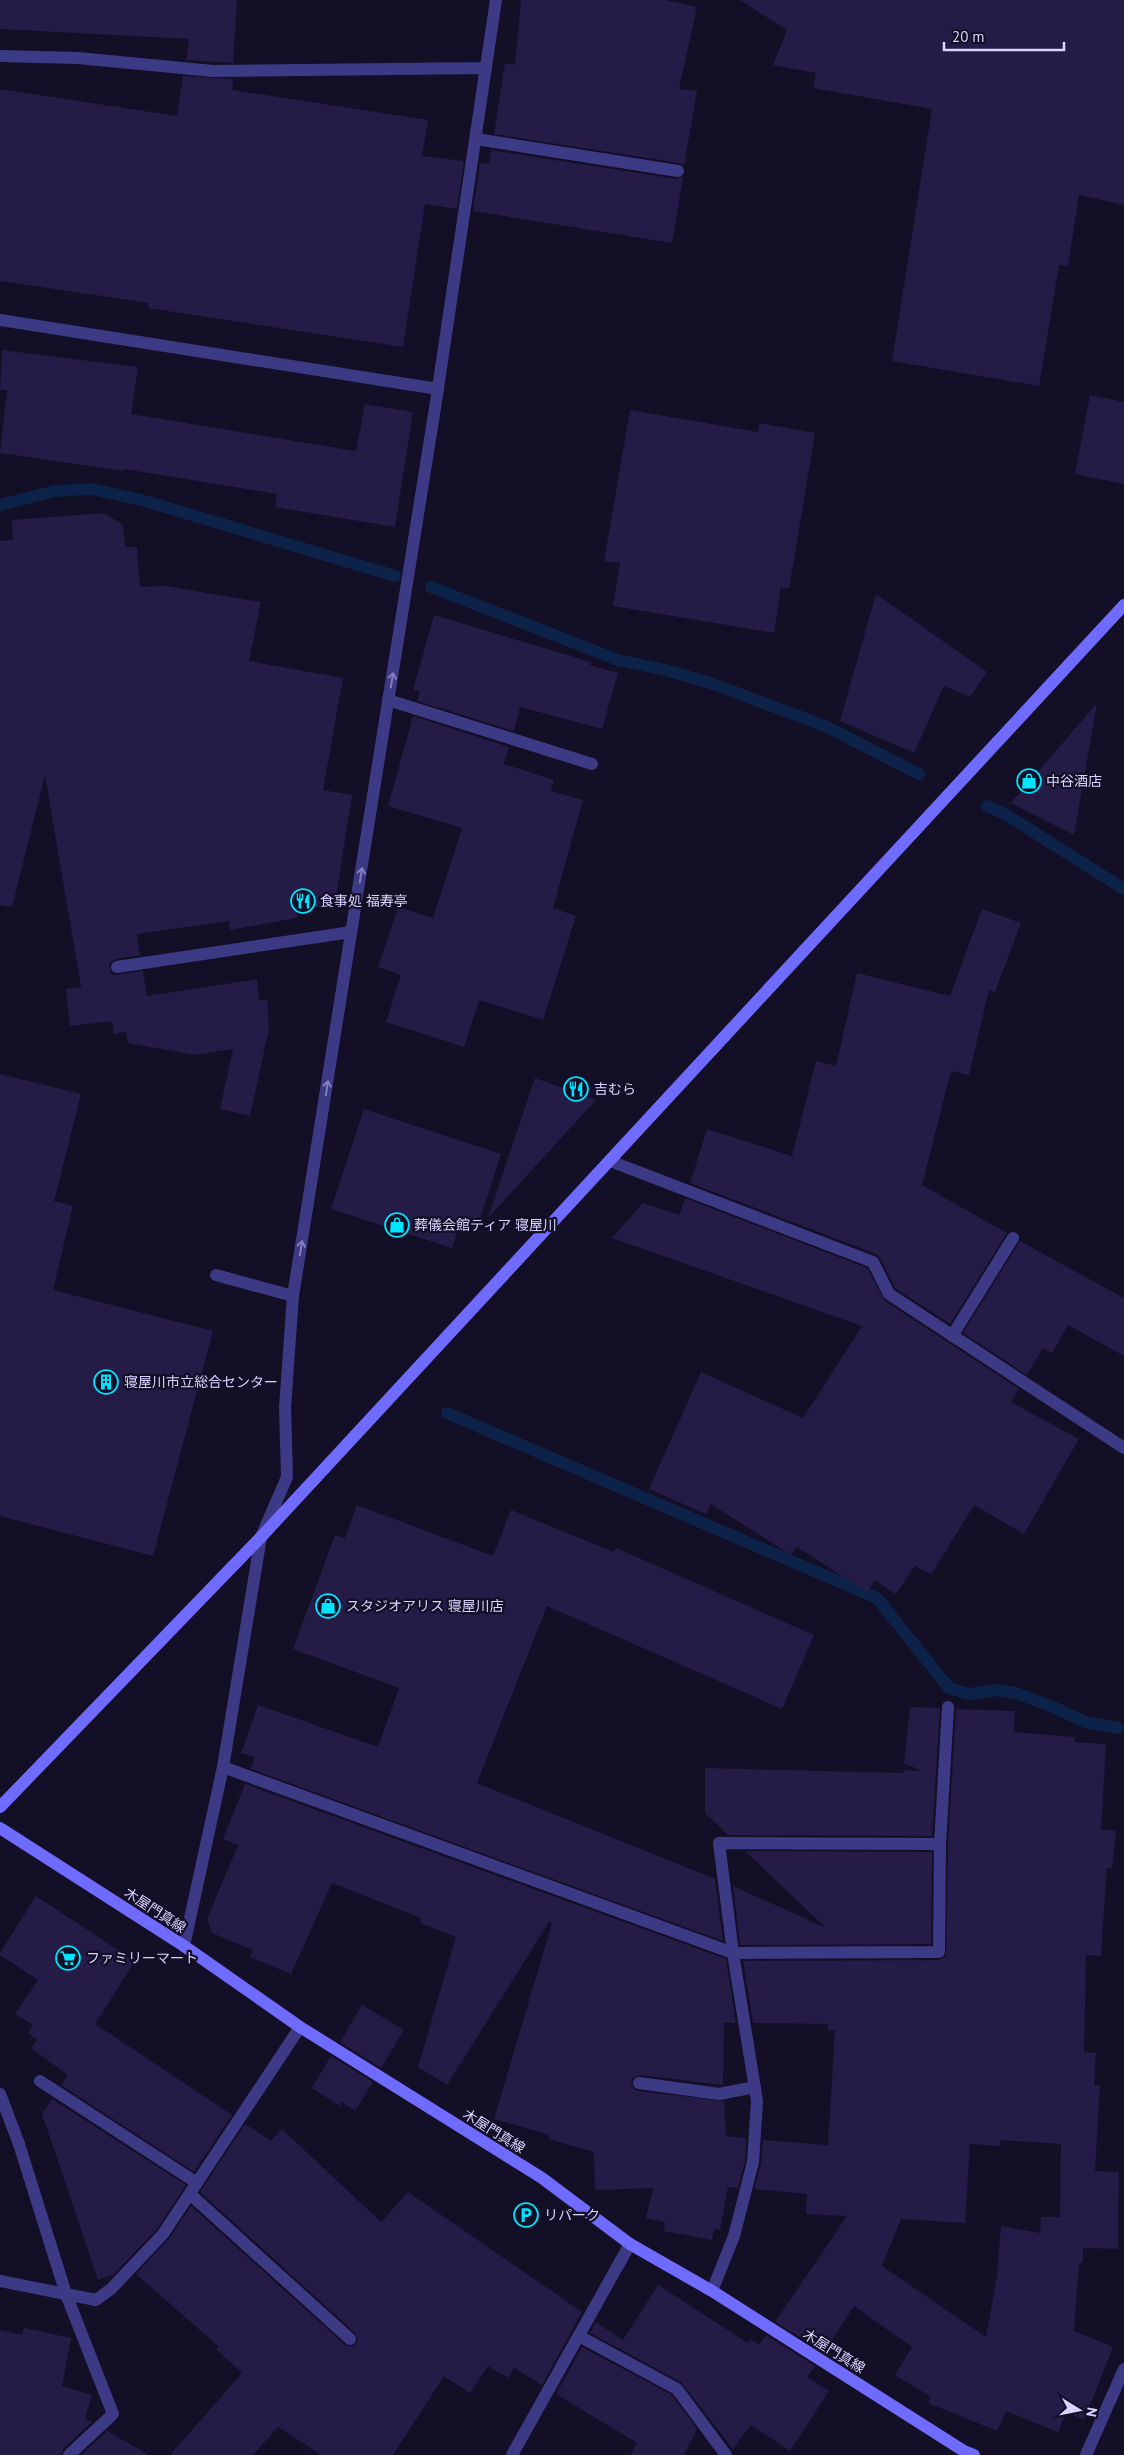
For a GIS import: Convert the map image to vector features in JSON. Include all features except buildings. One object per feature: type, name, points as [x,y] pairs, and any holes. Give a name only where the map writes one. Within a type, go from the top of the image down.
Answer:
[{"type":"street","points":[[184,1946],[223,1767],[261,1537],[286,1477],[285,1406],[293,1296],[438,389],[496,0]]},
{"type":"street","points":[[0,56],[78,58],[213,71],[486,68]]},
{"type":"street","points":[[476,139],[678,171]]},
{"type":"street","points":[[0,320],[438,389]]},
{"type":"street","points":[[0,1807],[261,1537],[1124,606]]},
{"type":"street","points":[[388,700],[592,764]]},
{"type":"street","points":[[117,967],[352,932]]},
{"type":"street","points":[[610,1161],[873,1262],[889,1294],[1124,1448]]},
{"type":"street","points":[[952,1336],[1013,1238]]},
{"type":"street","points":[[216,1275],[293,1296]]},
{"type":"street","points":[[223,1767],[733,1953],[940,1952],[940,1844],[948,1707]]},
{"type":"street","name":"木屋門真線","points":[[0,1828],[184,1946],[300,2027],[542,2178],[630,2244],[712,2291],[964,2451],[974,2455]]},
{"type":"street","points":[[712,2291],[734,2236],[753,2162],[757,2100],[733,1953],[719,1842],[940,1844]]},
{"type":"street","points":[[0,2282],[96,2300],[111,2289],[163,2234],[300,2027]]},
{"type":"street","points":[[40,2081],[198,2183]]},
{"type":"street","points":[[639,2083],[719,2094],[755,2087]]},
{"type":"street","points":[[0,2094],[19,2144],[66,2294],[113,2414],[69,2455]]},
{"type":"street","points":[[190,2194],[350,2339]]},
{"type":"street","points":[[512,2455],[630,2244]]},
{"type":"street","points":[[579,2336],[677,2389],[726,2455]]},
{"type":"street","points":[[1086,2455],[1124,2369]]},
{"type":"waterway","points":[[0,505],[55,491],[92,489],[145,501],[395,576]]},
{"type":"waterway","points":[[431,587],[618,660],[666,670],[713,684],[825,726],[919,774]]},
{"type":"waterway","points":[[987,806],[1005,814],[1124,889]]},
{"type":"waterway","points":[[447,1413],[877,1598],[949,1688],[969,1694],[999,1690],[1016,1693],[1085,1722],[1118,1728]]},
{"type":"place","name":"中谷酒店","points":[[1029,781]]},
{"type":"place","name":"食事処 福寿亭","points":[[303,901]]},
{"type":"place","name":"吉むら","points":[[576,1089]]},
{"type":"place","name":"葬儀会館ティア 寝屋川","points":[[397,1225]]},
{"type":"place","name":"寝屋川市立総合センター","points":[[106,1382]]},
{"type":"place","name":"スタジオアリス 寝屋川店","points":[[328,1606]]},
{"type":"place","name":"ファミリーマート","points":[[68,1958]]},
{"type":"place","name":"リパーク","points":[[526,2215]]}]
